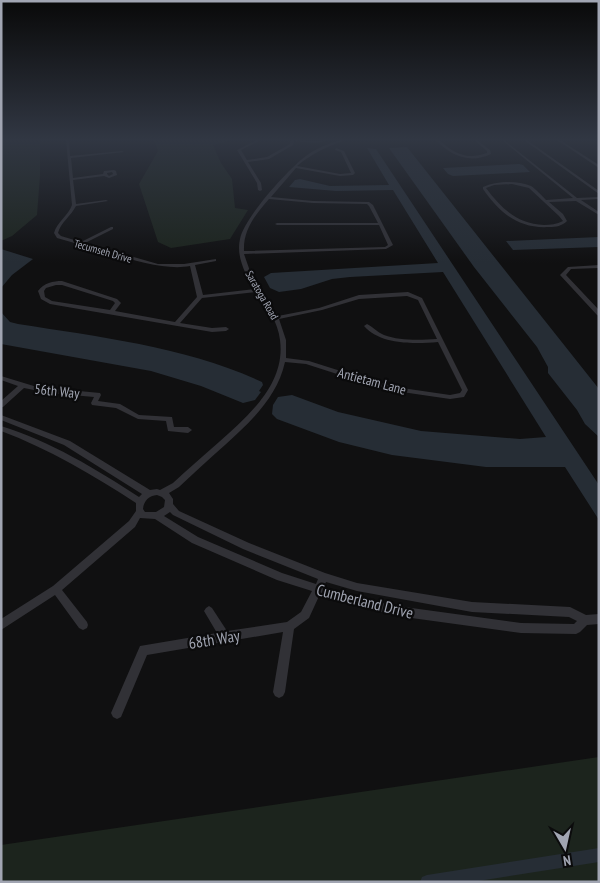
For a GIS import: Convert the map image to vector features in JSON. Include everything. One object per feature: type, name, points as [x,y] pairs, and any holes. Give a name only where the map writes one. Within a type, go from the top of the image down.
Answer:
[{"type":"street","points":[[71,181],[74,205],[106,201]]},
{"type":"street","points":[[258,181],[260,190]]},
{"type":"street","name":"Saratoga Road","points":[[161,493],[176,485],[242,426],[261,406],[276,382],[283,360],[283,339],[276,318],[245,266],[242,253],[242,239],[245,228],[282,181]]},
{"type":"street","points":[[554,181],[578,201],[599,214]]},
{"type":"street","points":[[583,181],[599,193]]},
{"type":"street","points":[[546,202],[565,221],[556,225],[526,225],[514,220],[484,188],[493,184],[518,183],[530,187],[546,202],[599,199]]},
{"type":"street","points":[[242,253],[339,251],[386,248],[391,244],[371,205],[365,203],[313,202],[268,198]]},
{"type":"street","name":"Tecumseh Drive","points":[[74,205],[72,212],[56,229],[56,234],[61,238],[151,264],[167,266],[192,265],[214,260]]},
{"type":"street","points":[[277,224],[381,224]]},
{"type":"street","points":[[80,244],[111,228]]},
{"type":"street","points":[[192,265],[200,295]]},
{"type":"street","points":[[599,266],[570,268],[563,275],[599,314]]},
{"type":"street","points":[[111,312],[118,301],[62,283],[48,286],[42,291],[42,297],[50,302],[212,330],[226,329]]},
{"type":"street","points":[[177,323],[200,295],[258,288]]},
{"type":"street","points":[[276,318],[320,309],[366,296],[408,294],[418,297],[441,340],[404,340],[371,332],[367,326]]},
{"type":"street","name":"Antietam Lane","points":[[283,360],[307,362],[367,382],[402,390],[450,397],[462,395],[465,393],[465,387],[441,340]]},
{"type":"street","points":[[1,378],[21,387],[1,405]]},
{"type":"street","name":"56th Way","points":[[21,387],[56,393],[98,395],[94,403],[118,406],[138,417],[169,419],[171,429],[188,430]]},
{"type":"street","points":[[1,417],[67,443],[149,494],[161,493]]},
{"type":"street","name":"Cumberland Drive","points":[[1,428],[35,440],[71,458],[153,516],[195,540],[280,577],[397,611],[514,627],[576,629],[585,620]]},
{"type":"street","name":"Saratoga Road","points":[[170,502],[176,485]]},
{"type":"street","name":"Cumberland Drive","points":[[161,493],[170,502],[176,513],[216,533],[324,577],[357,587],[422,600],[472,607],[570,612],[585,620],[599,619]]},
{"type":"street","points":[[132,524],[140,506],[149,494]]},
{"type":"street","points":[[1,625],[56,589],[132,524],[165,512],[170,502]]},
{"type":"street","name":"68th Way","points":[[117,713],[144,650],[288,626],[305,615],[324,577]]},
{"type":"street","points":[[56,589],[83,625]]},
{"type":"street","points":[[209,611],[225,637]]},
{"type":"street","points":[[278,692],[288,626]]},
{"type":"shaded area","points":[[1,181],[40,181],[37,215],[12,236],[1,241]]},
{"type":"shaded area","points":[[141,181],[232,181],[235,208],[248,210],[230,239],[171,248],[158,242],[139,184]]},
{"type":"shaded area","points":[[294,181],[309,181],[330,186],[389,185],[387,181],[397,181],[599,485],[599,520],[565,467],[486,467],[392,455],[339,442],[277,419],[272,414],[273,405],[278,397],[292,395],[338,412],[421,431],[520,439],[546,437],[443,272],[332,279],[301,289],[279,292],[270,288],[264,277],[271,273],[438,263],[393,190],[336,191],[289,187]]},
{"type":"shaded area","points":[[413,181],[434,181],[599,389],[599,437],[585,424],[577,410],[548,373],[548,367],[537,347],[474,267]]},
{"type":"shaded area","points":[[599,237],[599,247],[513,250],[506,241]]},
{"type":"shaded area","points":[[1,249],[33,259],[12,275],[1,288]]},
{"type":"shaded area","points":[[1,312],[10,322],[18,324],[143,345],[204,360],[262,382],[263,385],[259,391],[261,392],[255,400],[243,403],[201,386],[151,371],[1,344]]},
{"type":"shaded area","points":[[599,757],[599,882],[1,882],[1,845]]},
{"type":"waterway","points":[[427,882],[599,855]]}]
